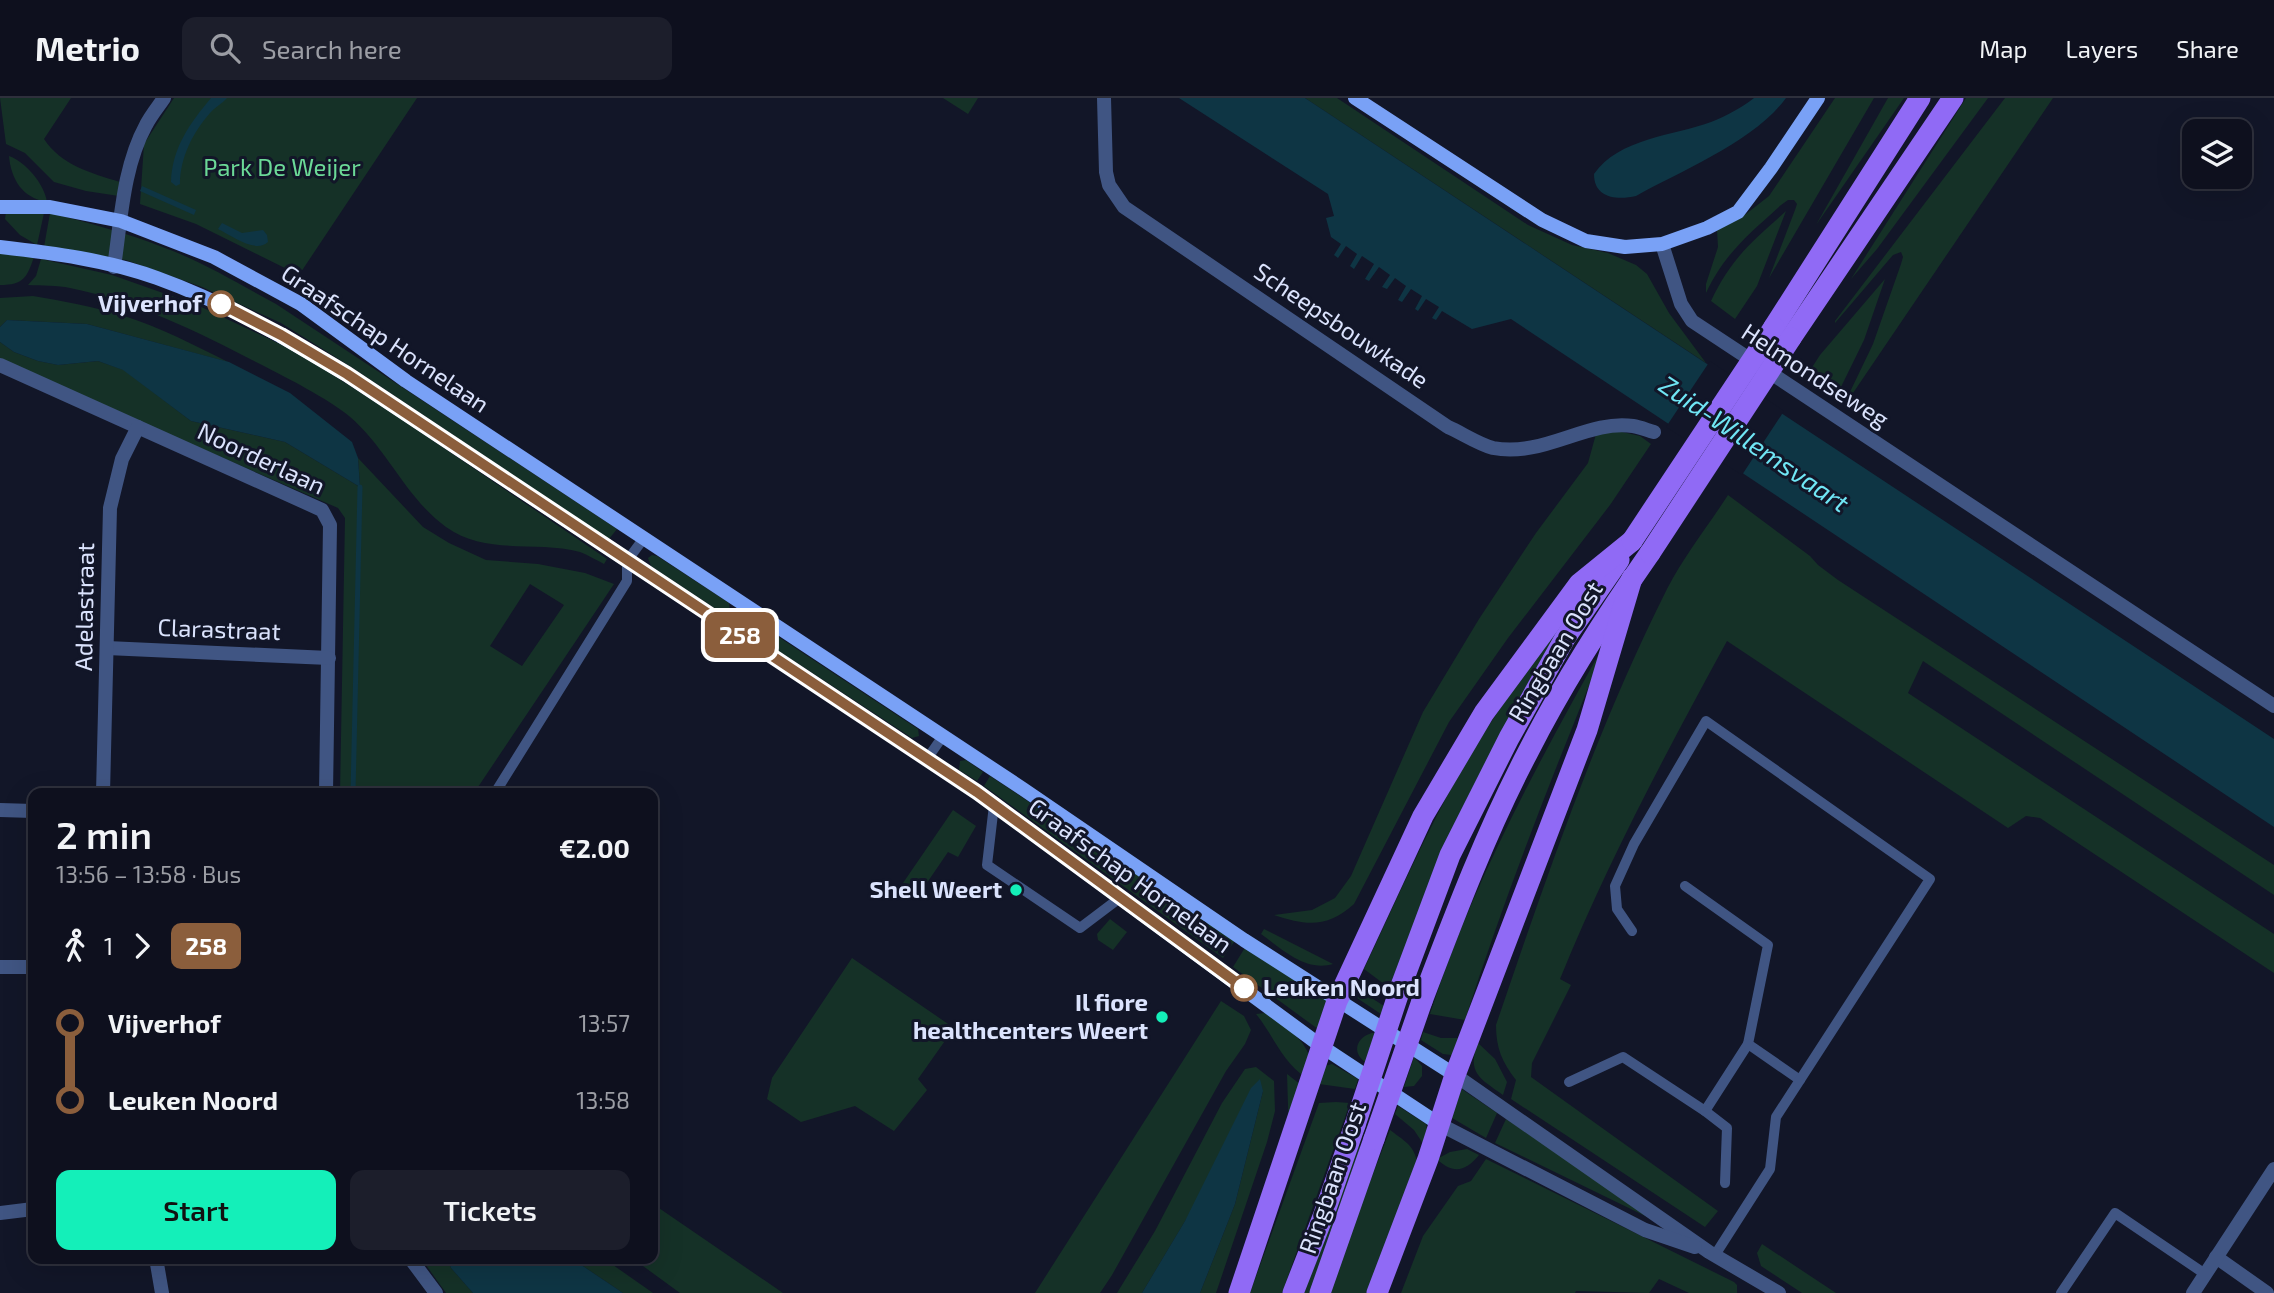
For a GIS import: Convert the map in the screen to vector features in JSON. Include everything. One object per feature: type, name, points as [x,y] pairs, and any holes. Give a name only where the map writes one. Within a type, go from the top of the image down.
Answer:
[{"type":"main road","name":"Ringbaan Oost","points":[[1293,1293],[1324,1214],[1401,986],[1450,855],[1509,738],[1565,638],[1641,547],[1782,332],[1920,98]]},
{"type":"main road","name":"Ringbaan Oost","points":[[1782,332],[1953,98]]},
{"type":"main road","name":"Ringbaan Oost","points":[[1320,1293],[1422,1001],[1474,866],[1528,751],[1588,647],[1632,578],[1641,547]]},
{"type":"main road","points":[[1239,1293],[1337,1001],[1423,816],[1484,713],[1579,584],[1641,547]]},
{"type":"main road","points":[[1377,1293],[1428,1159],[1455,1075],[1587,730],[1632,578]]},
{"type":"street","points":[[114,267],[132,156],[146,125],[164,98]]},
{"type":"street","name":"Scheepsbouwkade","points":[[1104,98],[1106,172],[1109,185],[1124,207],[1448,427],[1492,447],[1522,450],[1607,427],[1633,426],[1654,432]]},
{"type":"street","points":[[1355,98],[1542,219],[1586,241],[1625,247],[1661,244],[1707,228],[1738,212],[1818,98]]},
{"type":"street","name":"Graafschap Hornelaan","points":[[0,208],[50,208],[121,221],[214,257],[300,304],[405,381],[943,736],[1337,1001],[1455,1075],[1712,1254],[1779,1293]]},
{"type":"street","name":"Helmondseweg","points":[[1661,244],[1681,304],[1692,321],[2274,706]]},
{"type":"street","name":"Graafschap Hornelaan","points":[[0,247],[39,251],[156,278],[223,305],[281,335],[347,374],[927,759],[1121,897],[1321,1046],[1439,1124],[1645,1230],[1712,1254]]},
{"type":"street","name":"Noorderlaan","points":[[0,365],[322,510],[330,525],[326,788]]},
{"type":"street","name":"Adelastraat","points":[[103,788],[110,508],[121,459],[138,427]]},
{"type":"street","name":"Clarastraat","points":[[107,648],[329,658]]},
{"type":"street","points":[[0,810],[28,811]]},
{"type":"street","points":[[0,967],[28,967]]},
{"type":"street","points":[[2193,1293],[2274,1169]]},
{"type":"street","points":[[0,1213],[28,1210]]},
{"type":"street","points":[[2216,1257],[2267,1293]]},
{"type":"street","points":[[157,1264],[162,1293]]},
{"type":"street","points":[[414,1264],[436,1293]]},
{"type":"lane","points":[[498,788],[626,581],[627,561],[644,538]]},
{"type":"lane","points":[[736,632],[751,609]]},
{"type":"lane","points":[[1632,931],[1617,909],[1615,886],[1634,844],[1706,721],[1930,879],[1776,1117],[1770,1169],[1712,1254]]},
{"type":"lane","points":[[927,759],[943,736]]},
{"type":"lane","points":[[994,805],[987,865],[1080,928],[1121,897]]},
{"type":"lane","points":[[1685,886],[1768,945],[1748,1044],[1705,1111]]},
{"type":"lane","points":[[1748,1044],[1800,1080]]},
{"type":"lane","points":[[1569,1082],[1623,1057],[1727,1128],[1725,1183]]},
{"type":"lane","points":[[2061,1293],[2115,1213],[2205,1274]]},
{"type":"green space","points":[[0,98],[71,98],[44,139],[68,162],[120,182],[119,196],[54,182],[25,153],[6,144]]},
{"type":"green space","name":"Park De Weijer","points":[[174,98],[417,98],[299,275],[196,224],[140,204],[144,144]]},
{"type":"green space","points":[[943,98],[978,98],[968,114]]},
{"type":"green space","points":[[1305,98],[1337,98],[1528,225],[1572,245],[1608,253],[1636,265],[1647,274],[1669,313],[1706,363]]},
{"type":"green space","points":[[1835,98],[1874,98],[1769,278],[1797,204],[1794,200],[1788,200],[1781,205],[1738,245],[1706,293],[1706,284],[1718,247],[1717,230],[1746,214],[1769,196]]},
{"type":"green space","points":[[1888,98],[1904,98],[1816,225]]},
{"type":"green space","points":[[1966,98],[1988,98],[1877,249],[1851,279]]},
{"type":"green space","points":[[2005,98],[2053,98],[1851,396],[1849,394],[1873,344],[1901,264],[1901,252],[1893,255],[1835,321]]},
{"type":"green space","points":[[9,156],[22,163],[33,175],[47,202],[31,196],[19,186],[12,172]]},
{"type":"green space","points":[[1786,211],[1757,286],[1735,319],[1711,301],[1735,262],[1752,242]]},
{"type":"green space","points":[[6,212],[44,213],[37,245],[20,235],[5,219]]},
{"type":"green space","points":[[50,213],[122,233],[179,254],[276,304],[617,529],[609,539],[281,323],[202,287],[126,260],[44,247]]},
{"type":"green space","points":[[0,253],[34,257],[23,279],[0,285]]},
{"type":"green space","points":[[41,259],[112,275],[197,305],[295,351],[388,410],[607,559],[604,564],[580,552],[494,544],[461,536],[446,527],[419,502],[362,429],[330,402],[216,341],[145,310],[70,288],[28,285],[36,276]]},
{"type":"green space","points":[[1885,279],[1864,340],[1840,389],[1811,369]]},
{"type":"green space","points":[[33,296],[137,320],[228,362],[87,324],[7,320],[0,327],[0,298]]},
{"type":"green space","points":[[0,342],[14,352],[38,361],[58,365],[98,361],[124,370],[191,421],[285,442],[360,487],[358,458],[423,527],[449,543],[486,560],[538,564],[585,573],[614,584],[477,788],[340,788],[345,518],[338,508],[0,361]],"holes":[[[530,584],[564,605],[522,666],[490,646]]]},
{"type":"green space","points":[[1618,431],[1640,436],[1651,444],[1610,505],[1508,638],[1449,722],[1354,904],[1335,917],[1316,923],[1274,915],[1312,910],[1335,898],[1351,876],[1423,712],[1479,619],[1536,533],[1588,463],[1596,434]]},
{"type":"green space","points":[[1728,495],[1838,580],[2274,865],[2274,895],[1923,661],[1908,693],[2274,934],[2274,973],[2040,818],[2026,816],[2008,828],[1727,641],[1660,766],[1597,893],[1560,979],[1571,985],[1532,1063],[1531,1077],[1718,1211],[1705,1227],[1511,1099],[1516,1080],[1501,1054],[1496,1025],[1554,859],[1618,695],[1667,589]]},
{"type":"green space","points":[[652,555],[729,603],[730,611],[722,613],[651,566],[648,558]]},
{"type":"green space","points":[[1594,579],[1392,990],[1364,969],[1424,842],[1463,767],[1494,718]]},
{"type":"green space","points":[[762,628],[918,729],[919,736],[912,738],[759,638],[758,634]]},
{"type":"green space","points":[[1610,634],[1534,825],[1465,1020],[1430,1014],[1447,964],[1488,867],[1559,726]]},
{"type":"green space","points":[[966,760],[983,772],[977,781],[959,770],[960,761]]},
{"type":"green space","points":[[990,776],[1236,939],[1223,958],[984,786]]},
{"type":"green space","points":[[953,810],[976,826],[958,857],[948,852],[920,893],[903,883]]},
{"type":"green space","points":[[1110,919],[1127,932],[1113,950],[1098,940],[1097,934]]},
{"type":"green space","points":[[1264,929],[1333,964],[1313,965],[1294,958],[1261,934]]},
{"type":"green space","points":[[1246,946],[1331,1003],[1322,1032],[1233,967]]},
{"type":"green space","points":[[852,958],[954,1028],[918,1079],[927,1090],[894,1131],[855,1106],[801,1122],[767,1099],[772,1078]]},
{"type":"green space","points":[[1353,977],[1370,997],[1384,1006],[1381,1014],[1351,994]]},
{"type":"green space","points":[[1221,1001],[1244,1016],[1251,1030],[1112,1275],[1100,1293],[1035,1293]]},
{"type":"green space","points":[[1265,1013],[1291,1032],[1306,1049],[1309,1056],[1307,1078],[1291,1065],[1256,1014]]},
{"type":"green space","points":[[1423,1032],[1441,1038],[1458,1038],[1452,1055],[1443,1054],[1421,1040]]},
{"type":"green space","points":[[1375,1033],[1365,1062],[1357,1049],[1360,1041]]},
{"type":"green space","points":[[1478,1043],[1495,1059],[1507,1082],[1503,1095],[1482,1079],[1475,1068]]},
{"type":"green space","points":[[1414,1057],[1422,1066],[1422,1076],[1414,1086],[1404,1087]]},
{"type":"green space","points":[[1332,1064],[1358,1079],[1355,1089],[1319,1084],[1325,1066]]},
{"type":"green space","points":[[1256,1067],[1274,1081],[1275,1111],[1216,1293],[1200,1293],[1235,1204],[1263,1091],[1142,1293],[1117,1293],[1155,1231],[1222,1103],[1245,1069]]},
{"type":"green space","points":[[1287,1074],[1305,1088],[1289,1137]]},
{"type":"green space","points":[[1457,1086],[1497,1113],[1486,1138],[1447,1115]]},
{"type":"green space","points":[[1319,1103],[1350,1103],[1282,1293],[1250,1293]]},
{"type":"green space","points":[[1398,1106],[1426,1124],[1424,1145],[1414,1130],[1395,1114]]},
{"type":"green space","points":[[1506,1119],[1674,1230],[1495,1143]]},
{"type":"green space","points":[[1390,1130],[1413,1150],[1418,1169],[1372,1293],[1327,1293]]},
{"type":"green space","points":[[1357,1146],[1362,1147],[1310,1293],[1304,1293]]},
{"type":"green space","points":[[1467,1149],[1479,1155],[1464,1168],[1448,1167],[1437,1159],[1450,1152]]},
{"type":"green space","points":[[1486,1159],[1734,1282],[1737,1285],[1737,1293],[1689,1293],[1659,1279],[1649,1293],[1401,1293],[1423,1236],[1458,1186],[1471,1181]]},
{"type":"green space","points":[[658,1207],[783,1293],[680,1293],[640,1264],[658,1264]]},
{"type":"green space","points":[[1762,1244],[1836,1293],[1802,1293],[1761,1266],[1757,1253]]},
{"type":"green space","points":[[425,1264],[449,1264],[473,1293],[446,1293]]},
{"type":"green space","points":[[580,1264],[612,1264],[653,1293],[623,1293]]},
{"type":"water","points":[[211,98],[227,98],[198,128],[185,155],[180,184],[176,186],[171,182],[179,147],[189,127]]},
{"type":"water","name":"Zuid-Willemsvaart","points":[[1179,98],[1305,98],[2274,739],[2274,827],[1511,319],[1472,329],[1442,311],[1436,320],[1432,318],[1439,307],[1426,299],[1418,311],[1415,309],[1422,296],[1411,289],[1402,302],[1398,300],[1406,286],[1395,278],[1387,289],[1382,287],[1390,275],[1379,267],[1369,281],[1365,279],[1374,264],[1362,256],[1354,269],[1350,266],[1357,254],[1346,246],[1338,258],[1334,255],[1341,244],[1331,237],[1326,218],[1334,216],[1328,194]]},
{"type":"water","points":[[1754,98],[1786,98],[1756,128],[1737,141],[1636,196],[1608,196],[1598,189],[1594,174],[1617,153],[1632,145],[1711,122]]},
{"type":"water","points":[[142,186],[196,210],[194,215],[140,191]]},
{"type":"water","points":[[222,223],[242,233],[263,230],[268,242],[257,246],[250,245],[218,229]]},
{"type":"water","points":[[7,320],[87,324],[229,362],[290,393],[352,442],[358,458],[360,487],[285,442],[191,421],[123,370],[98,361],[58,365],[14,352],[0,342],[0,327]]},
{"type":"water","points":[[1260,1079],[1263,1091],[1235,1204],[1200,1293],[1142,1293],[1185,1221],[1251,1088]]},
{"type":"water","points":[[449,1264],[580,1264],[623,1293],[473,1293]]},
{"type":"pier","points":[[1710,361],[1784,411],[1742,475],[1666,427]]},
{"type":"waterway","points":[[353,788],[360,487]]},
{"type":"bus line","name":"258","points":[[221,304],[347,374],[977,792],[1244,988]]},
{"type":"place","name":"Vijverhof","points":[[221,304]]},
{"type":"place","name":"Shell Weert","points":[[1016,890]]},
{"type":"place","name":"Leuken Noord","points":[[1244,988]]},
{"type":"place","name":"Il fiore healthcenters Weert","points":[[1162,1017]]}]
